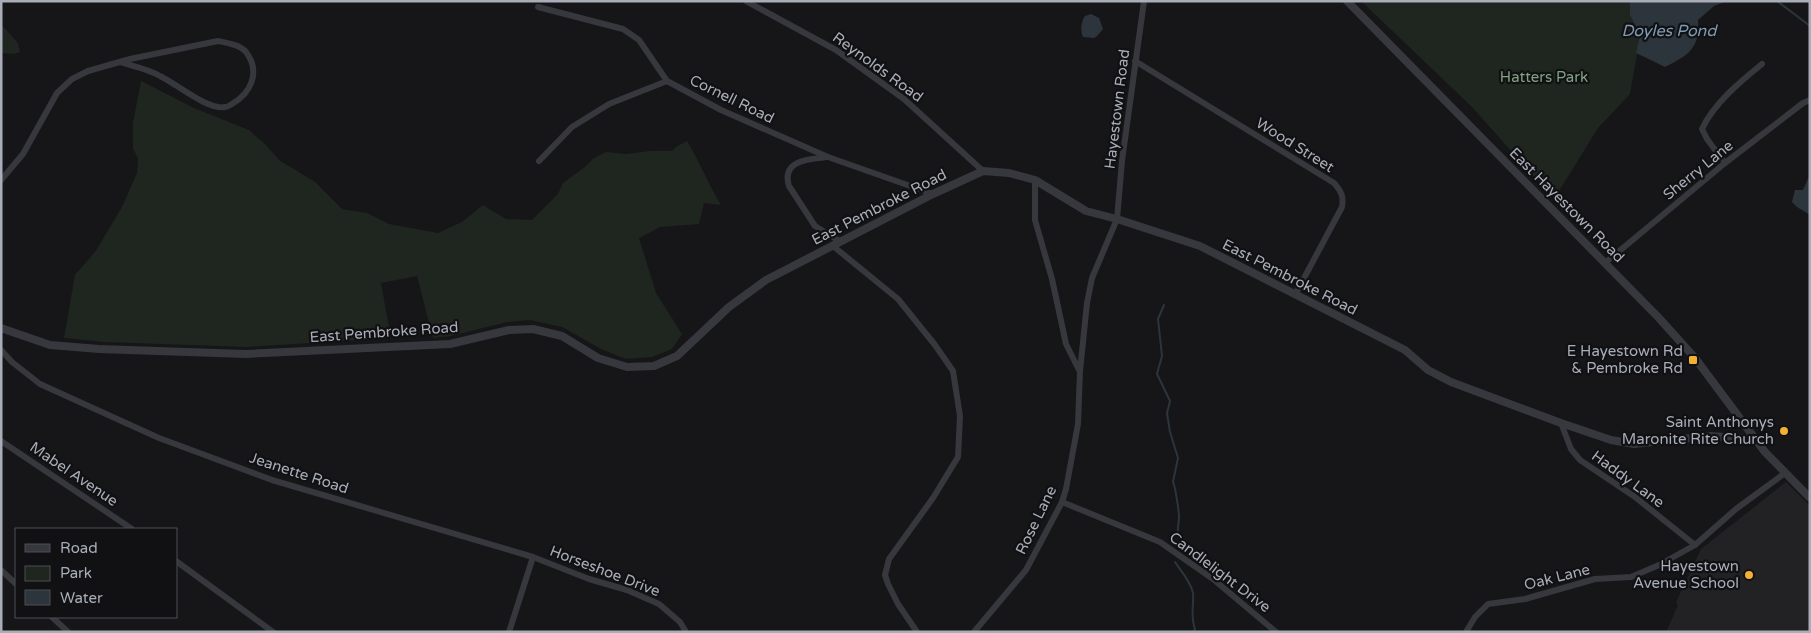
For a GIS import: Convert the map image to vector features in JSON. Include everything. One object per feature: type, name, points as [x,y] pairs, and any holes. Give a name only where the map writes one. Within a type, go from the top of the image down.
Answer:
[{"type":"street","name":"Reynolds Road","points":[[746,1],[836,50],[904,98],[983,171]]},
{"type":"street","name":"Hayestown Road","points":[[1118,219],[1121,165],[1144,1]]},
{"type":"street","name":"East Hayestown Road","points":[[1347,1],[1685,347],[1754,439],[1810,498]]},
{"type":"street","name":"Cornell Road","points":[[538,7],[623,29],[638,40],[667,81],[721,110],[828,157],[933,194]]},
{"type":"street","points":[[1,180],[23,154],[61,88],[72,79],[88,71],[120,62],[218,41],[232,44],[245,51],[250,60],[253,78],[249,90],[240,99],[225,108],[211,105],[159,75],[120,62]]},
{"type":"street","name":"Wood Street","points":[[1135,61],[1334,183],[1341,190],[1344,199],[1342,207],[1294,295]]},
{"type":"street","points":[[1725,163],[1707,139],[1702,128],[1716,108],[1745,77],[1762,64]]},
{"type":"street","points":[[539,160],[572,127],[609,104],[667,81]]},
{"type":"street","name":"Sherry Lane","points":[[1605,263],[1725,163],[1803,103],[1810,100]]},
{"type":"street","points":[[828,157],[794,164],[787,180],[815,226],[841,242]]},
{"type":"street","name":"East Pembroke Road","points":[[1,328],[50,345],[99,349],[246,354],[450,344],[508,330],[533,329],[562,336],[598,358],[627,367],[654,366],[677,356],[728,308],[766,280],[933,194],[983,171],[1009,173],[1035,180],[1086,211],[1118,219],[1200,246],[1404,350],[1428,370],[1451,382],[1561,423],[1611,440],[1634,444],[1710,436],[1754,439]]},
{"type":"street","name":"Rose Lane","points":[[1035,180],[1035,220],[1052,279],[1066,344],[1080,371]]},
{"type":"street","name":"Rose Lane","points":[[974,632],[1026,570],[1062,502],[1078,424],[1080,371],[1087,303],[1092,278],[1118,219]]},
{"type":"street","points":[[833,246],[898,299],[953,371],[960,416],[958,457],[933,498],[889,559],[885,575],[898,604],[917,632]]},
{"type":"street","name":"Jeanette Road","points":[[1,350],[12,362],[40,384],[158,438],[272,480],[533,557]]},
{"type":"street","name":"Haddy Lane","points":[[1561,423],[1571,449],[1580,460],[1635,497],[1695,545]]},
{"type":"street","name":"Mabel Avenue","points":[[1,441],[131,528]]},
{"type":"street","name":"Oak Lane","points":[[1466,632],[1475,617],[1488,604],[1524,598],[1595,580],[1631,577],[1659,566],[1695,545],[1736,509],[1785,473]]},
{"type":"street","name":"Candlelight Drive","points":[[1062,502],[1160,542],[1214,580],[1276,632]]},
{"type":"street","points":[[509,632],[533,557]]},
{"type":"street","name":"Horseshoe Drive","points":[[533,557],[555,567],[627,590],[660,604],[680,622],[686,632]]},
{"type":"street","points":[[178,562],[273,632]]},
{"type":"street","points":[[1,570],[15,583]]},
{"type":"street","points":[[53,618],[68,632]]},
{"type":"shaded area","name":"Hayestown Avenue School","points":[[1786,482],[1810,506],[1810,632],[1666,632],[1678,605],[1676,602],[1701,549]]},
{"type":"green space","name":"Hatters Park","points":[[1361,1],[1630,1],[1630,15],[1640,37],[1630,94],[1598,128],[1554,199],[1472,107]]},
{"type":"green space","points":[[1,24],[18,43],[20,52],[14,54],[1,53]]},
{"type":"green space","points":[[141,81],[194,108],[249,130],[279,160],[315,182],[342,209],[367,213],[389,224],[438,233],[462,222],[483,205],[506,219],[532,220],[558,194],[563,183],[594,158],[606,152],[626,154],[672,151],[687,141],[721,205],[704,203],[699,224],[660,227],[639,238],[656,293],[682,334],[672,349],[652,357],[626,359],[601,349],[562,327],[530,320],[507,322],[451,336],[433,338],[417,276],[381,283],[391,338],[246,347],[104,342],[64,338],[75,275],[95,252],[122,207],[137,173],[138,159],[133,148],[133,123]]},
{"type":"water","name":"Doyles Pond","points":[[1630,1],[1727,1],[1714,6],[1698,20],[1697,37],[1691,50],[1681,59],[1665,67],[1636,53],[1640,36],[1630,15]]},
{"type":"water","points":[[1091,14],[1099,18],[1103,29],[1094,38],[1083,37],[1081,29],[1083,21],[1085,16]]},
{"type":"water","points":[[1810,174],[1810,215],[1792,202],[1795,190],[1803,190]]},
{"type":"waterway","points":[[1777,1],[1810,26]]},
{"type":"waterway","points":[[1164,305],[1158,319],[1162,356],[1157,374],[1170,401],[1167,413],[1170,432],[1178,458],[1173,482],[1179,517],[1179,537]]},
{"type":"waterway","points":[[1175,562],[1192,589],[1192,615],[1195,629],[1193,632]]},
{"type":"place","name":"E Hayestown Rd & Pembroke Rd","points":[[1693,360]]},
{"type":"place","name":"Saint Anthonys Maronite Rite Church","points":[[1784,431]]},
{"type":"place","name":"Hayestown Avenue School","points":[[1749,575]]}]
